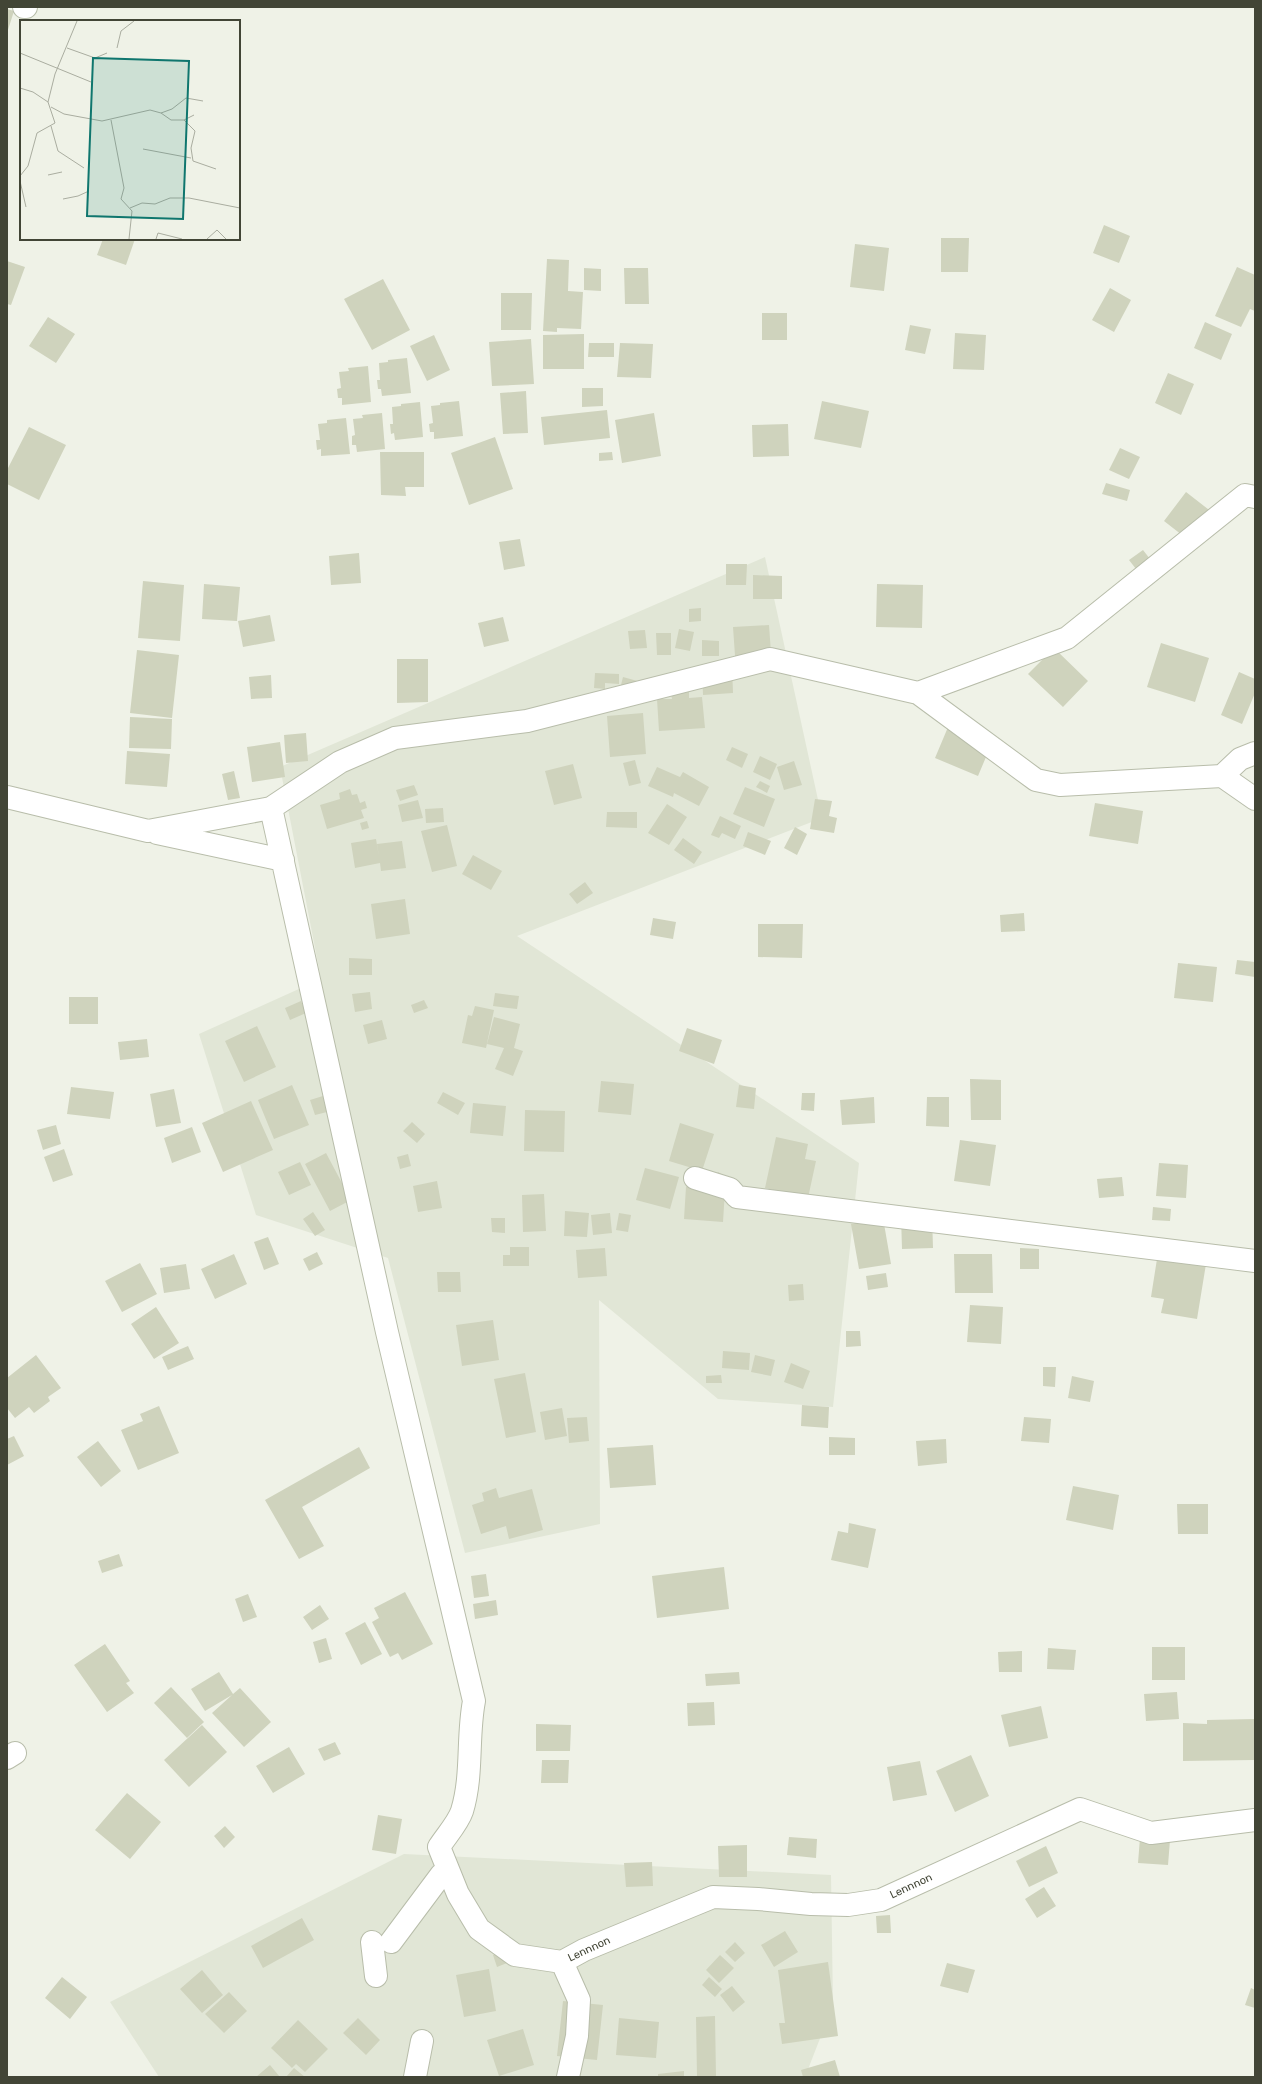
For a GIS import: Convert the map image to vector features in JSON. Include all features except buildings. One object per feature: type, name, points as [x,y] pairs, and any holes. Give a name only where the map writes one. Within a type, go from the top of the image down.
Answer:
[{"type":"street","points":[[918,693],[1067,638],[1245,495],[1255,497]]},
{"type":"street","points":[[148,831],[271,808],[340,762],[395,738],[527,721],[770,659],[918,693],[1036,780],[1060,786],[1222,776],[1255,799]]},
{"type":"street","points":[[1222,776],[1240,759],[1255,753]]},
{"type":"street","points":[[7,797],[148,831],[283,860]]},
{"type":"street","points":[[271,808],[387,1332],[474,1701],[471,1717],[469,1772],[462,1812],[439,1847],[458,1894],[479,1929],[515,1955],[562,1962],[579,2000],[577,2036],[568,2077]]},
{"type":"street","points":[[695,1178],[730,1189],[737,1197],[1255,1261]]},
{"type":"street","name":"Lennnon","points":[[562,1962],[584,1950],[713,1897],[848,1905],[881,1900],[1080,1809],[1151,1833],[1255,1820]]},
{"type":"street","points":[[376,1976],[381,1942],[441,1875]]},
{"type":"street","points":[[415,2077],[422,2041]]},
{"type":"shaded area","points":[[765,557],[822,818],[517,936],[859,1163],[833,1407],[718,1399],[599,1300],[600,1524],[465,1553],[388,1258],[256,1215],[199,1034],[321,979],[280,767]]},
{"type":"shaded area","points":[[404,1854],[831,1875],[833,2005],[805,2077],[159,2077],[110,2002]]}]
